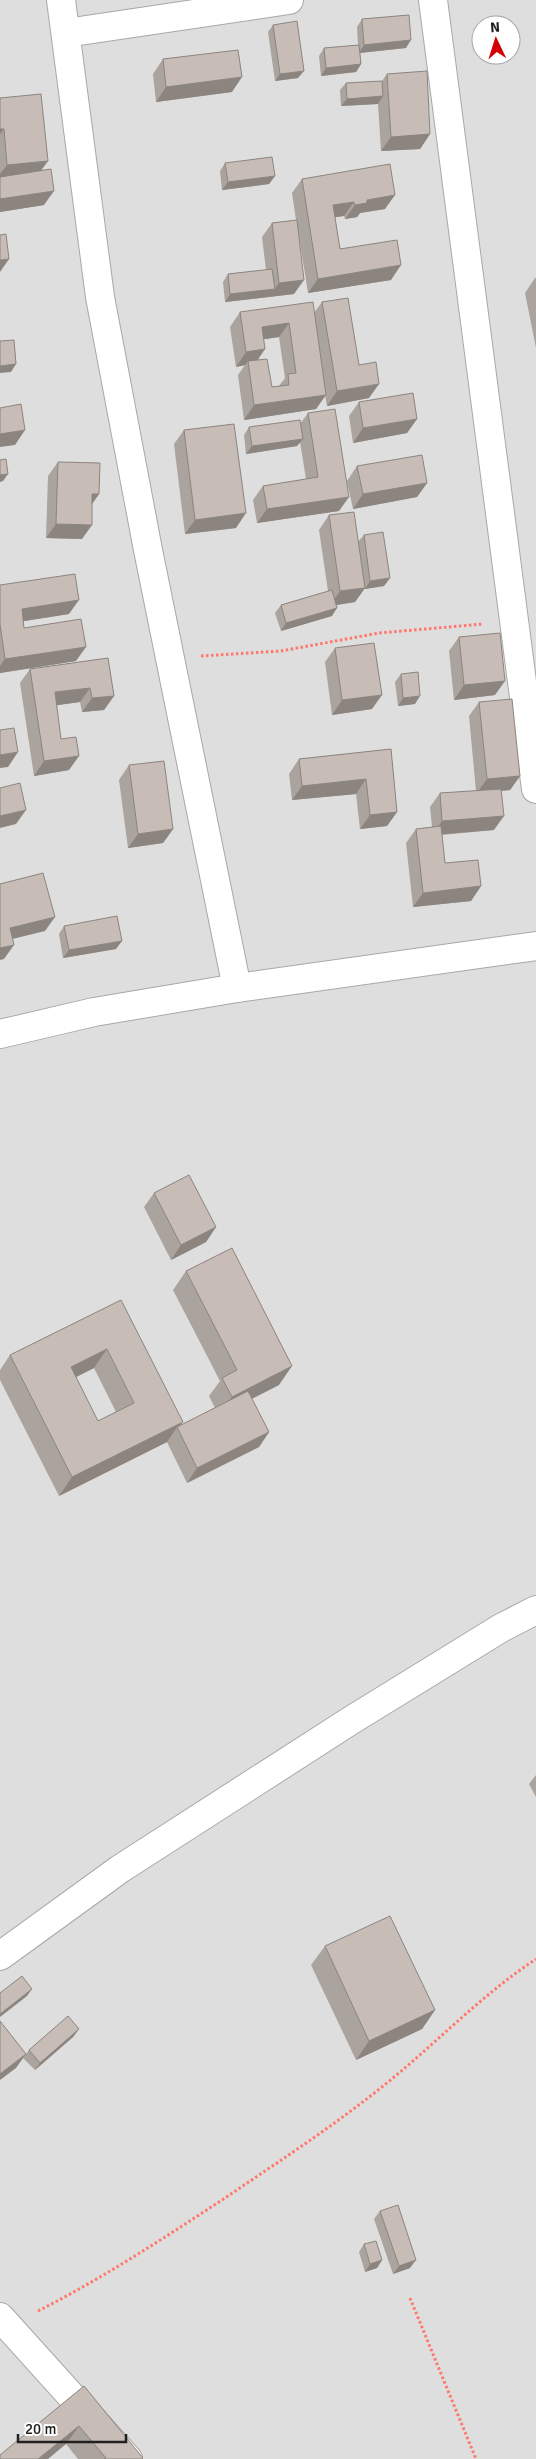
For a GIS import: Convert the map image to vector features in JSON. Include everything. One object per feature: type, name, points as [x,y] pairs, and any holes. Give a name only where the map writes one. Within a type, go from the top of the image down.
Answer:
[{"type":"street","points":[[61,0],[100,297],[236,988]]},
{"type":"street","points":[[66,33],[289,0]]},
{"type":"street","points":[[433,0],[536,789]]},
{"type":"street","points":[[0,1034],[94,1012],[236,988],[536,946]]},
{"type":"street","points":[[0,1956],[120,1870],[350,1720],[501,1628],[536,1610]]},
{"type":"street","points":[[4,2322],[128,2459]]},
{"type":"path","points":[[170,659],[281,651],[379,633],[514,622]]},
{"type":"path","points":[[4,2322],[88,2286],[322,2132],[396,2076],[476,2005],[536,1959]]},
{"type":"path","points":[[410,2298],[476,2459]]},
{"type":"shaded area","points":[[0,0],[536,0],[536,2459],[0,2459]]},
{"type":"building","points":[[409,15],[411,40],[364,45],[362,19]]},
{"type":"building","points":[[297,21],[304,71],[280,74],[273,25]]},
{"type":"building","points":[[359,45],[361,64],[326,68],[324,48]]},
{"type":"building","points":[[238,50],[242,77],[166,87],[163,59]]},
{"type":"building","points":[[427,71],[430,134],[391,137],[387,74]]},
{"type":"building","points":[[382,81],[383,96],[347,99],[346,83]]},
{"type":"building","points":[[41,94],[48,161],[7,165],[4,129],[0,129],[0,98]]},
{"type":"building","points":[[272,157],[275,176],[228,182],[225,163]]},
{"type":"building","points":[[390,164],[395,195],[367,200],[367,203],[355,205],[354,202],[333,205],[340,249],[397,240],[401,265],[318,279],[302,179]]},
{"type":"building","points":[[51,169],[54,191],[0,199],[0,177]]},
{"type":"building","points":[[297,220],[304,280],[279,283],[272,223]]},
{"type":"building","points":[[6,234],[9,259],[0,260],[0,235]]},
{"type":"building","points":[[272,269],[275,289],[230,294],[228,274]]},
{"type":"building","points":[[348,298],[359,365],[376,362],[379,384],[337,391],[322,302]]},
{"type":"building","points":[[313,302],[326,395],[254,405],[248,361],[267,359],[272,387],[289,385],[288,374],[296,373],[289,323],[262,327],[265,349],[246,352],[240,312]]},
{"type":"building","points":[[14,340],[16,364],[0,366],[0,341]]},
{"type":"building","points":[[413,393],[417,419],[363,428],[359,402]]},
{"type":"building","points":[[21,404],[25,430],[0,434],[0,408]]},
{"type":"building","points":[[335,409],[349,497],[267,509],[263,486],[318,477],[308,413]]},
{"type":"building","points":[[300,420],[303,439],[252,446],[249,427]]},
{"type":"building","points":[[234,424],[246,513],[195,520],[184,430]]},
{"type":"building","points":[[422,455],[427,483],[363,494],[357,466]]},
{"type":"building","points":[[6,459],[8,474],[0,475],[0,460]]},
{"type":"building","points":[[58,462],[100,463],[99,494],[92,494],[92,525],[56,524]]},
{"type":"building","points":[[354,512],[365,588],[340,591],[329,515]]},
{"type":"building","points":[[383,532],[390,578],[370,581],[364,535]]},
{"type":"building","points":[[75,574],[79,600],[22,609],[24,628],[81,619],[86,647],[5,659],[0,624],[0,585]]},
{"type":"building","points":[[332,590],[337,608],[286,623],[281,605]]},
{"type":"building","points":[[500,633],[505,681],[464,685],[459,637]]},
{"type":"building","points":[[374,643],[382,695],[342,700],[335,648]]},
{"type":"building","points":[[108,658],[114,696],[92,698],[90,688],[55,692],[61,739],[76,737],[79,756],[44,761],[30,669]]},
{"type":"building","points":[[418,672],[420,696],[403,698],[401,674]]},
{"type":"building","points":[[512,699],[520,776],[487,779],[479,702]]},
{"type":"building","points":[[14,728],[18,752],[0,755],[0,730]]},
{"type":"building","points":[[391,749],[397,812],[370,815],[366,779],[302,786],[299,759]]},
{"type":"building","points":[[164,761],[173,829],[138,834],[129,765]]},
{"type":"building","points":[[20,783],[26,810],[0,816],[0,788]]},
{"type":"building","points":[[501,789],[504,816],[442,821],[440,793]]},
{"type":"building","points":[[441,826],[445,863],[478,860],[481,886],[423,893],[416,829]]},
{"type":"building","points":[[43,873],[55,917],[10,928],[14,945],[0,948],[0,884]]},
{"type":"building","points":[[117,916],[122,941],[69,950],[64,926]]},
{"type":"building","points":[[189,1175],[216,1227],[181,1245],[154,1193]]},
{"type":"building","points":[[232,1248],[292,1366],[232,1397],[222,1378],[237,1370],[186,1271]]},
{"type":"building","points":[[121,1300],[183,1422],[72,1477],[10,1355]],"holes":[[[107,1349],[134,1403],[98,1421],[71,1367]]]},
{"type":"building","points":[[248,1391],[269,1432],[197,1468],[177,1427]]},
{"type":"building","points":[[390,1916],[435,2010],[369,2041],[325,1946]]},
{"type":"building","points":[[22,1976],[32,1989],[0,2014],[0,1993]]},
{"type":"building","points":[[68,2016],[79,2029],[40,2063],[29,2050]]},
{"type":"building","points":[[0,2021],[26,2054],[0,2074]]},
{"type":"building","points":[[398,2205],[416,2260],[399,2266],[380,2211]]},
{"type":"building","points":[[376,2241],[382,2260],[370,2264],[364,2244]]},
{"type":"building","points":[[84,2386],[142,2459],[104,2459],[106,2458],[79,2426],[38,2459],[0,2459],[0,2455]]}]
